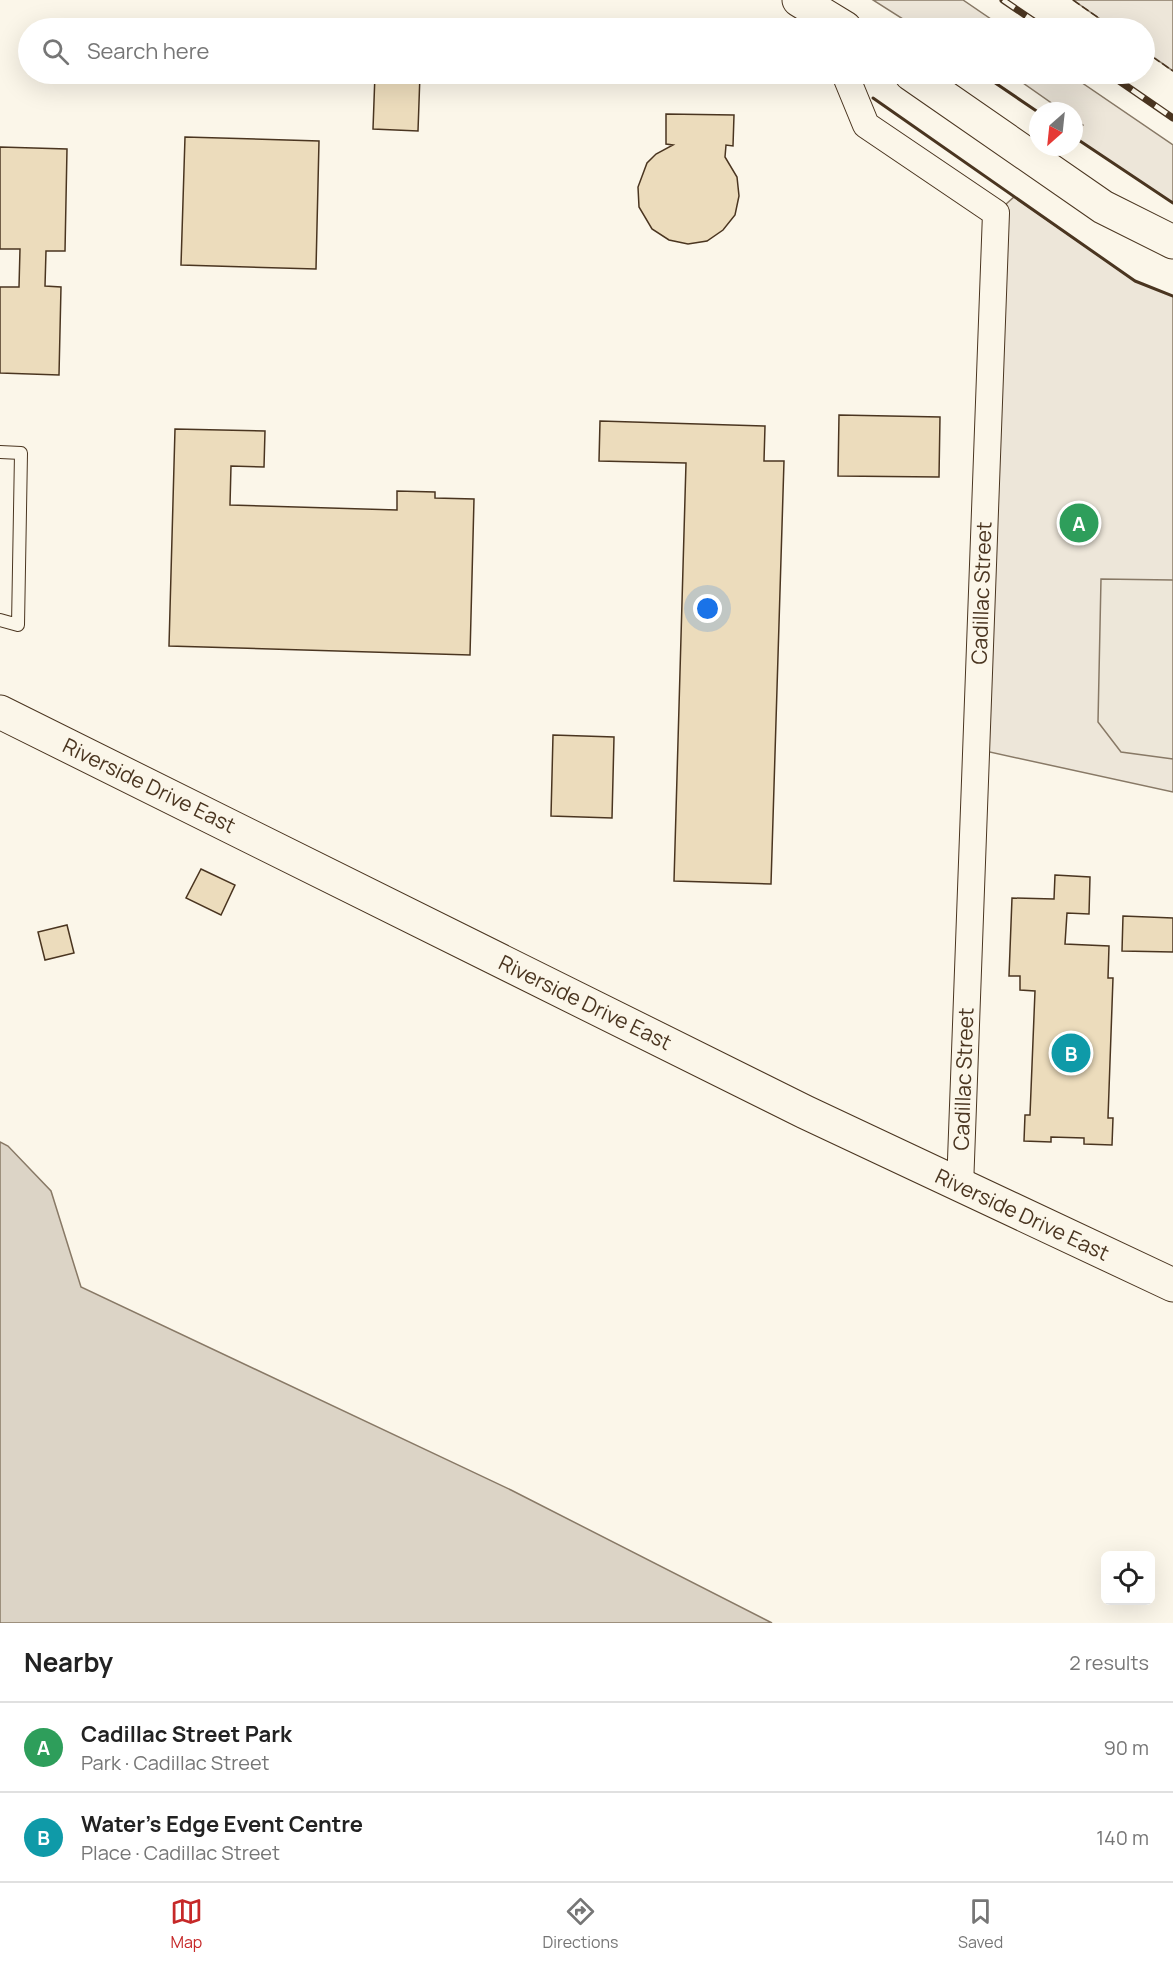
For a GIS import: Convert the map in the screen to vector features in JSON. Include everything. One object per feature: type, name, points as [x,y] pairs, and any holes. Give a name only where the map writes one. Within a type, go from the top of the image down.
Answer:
[{"type":"main road","points":[[799,0],[829,18]]},
{"type":"main road","points":[[925,84],[1103,207],[1173,242]]},
{"type":"main road","name":"Riverside Drive East","points":[[0,712],[960,1186],[1173,1285]]},
{"type":"street","name":"Cadillac Street","points":[[849,84],[866,125],[996,213],[960,1186]]},
{"type":"lane","points":[[0,452],[21,453],[18,625],[0,621]]},
{"type":"shaded area","points":[[873,0],[963,0],[989,18],[901,18]]},
{"type":"shaded area","points":[[1073,0],[1173,0],[1173,71],[1155,58],[1155,18],[1099,18]]},
{"type":"shaded area","points":[[1024,84],[1084,84],[1173,145],[1173,203],[1083,143],[1083,102],[1050,102]]},
{"type":"shaded area","points":[[1014,197],[1135,281],[1173,296],[1173,792],[976,749],[996,213]]},
{"type":"shaded area","points":[[1101,579],[1173,580],[1173,759],[1121,752],[1098,722]]},
{"type":"shaded area","points":[[0,1142],[8,1146],[51,1191],[81,1287],[511,1490],[772,1623],[0,1623]]},
{"type":"building","points":[[375,84],[420,84],[418,131],[373,129]]},
{"type":"building","points":[[666,114],[734,115],[733,146],[726,145],[725,157],[737,177],[739,196],[735,215],[723,230],[707,241],[688,244],[669,240],[652,229],[639,207],[638,187],[647,163],[656,154],[673,145],[666,144]]},
{"type":"building","points":[[185,137],[319,141],[316,269],[181,265]]},
{"type":"building","points":[[0,147],[67,149],[65,251],[46,251],[45,286],[61,287],[59,375],[0,373],[0,287],[19,287],[20,249],[0,249]]},
{"type":"building","points":[[839,415],[940,417],[939,477],[838,476]]},
{"type":"building","points":[[600,421],[765,426],[764,461],[784,461],[771,884],[674,881],[686,463],[599,461]]},
{"type":"building","points":[[175,429],[265,431],[264,467],[231,466],[230,505],[397,510],[397,491],[435,492],[435,498],[474,499],[470,655],[169,646]]},
{"type":"building","points":[[553,735],[614,737],[612,818],[551,816]]},
{"type":"building","points":[[201,869],[235,885],[221,915],[186,898]]},
{"type":"building","points":[[1055,875],[1090,877],[1089,914],[1067,913],[1065,944],[1109,946],[1108,978],[1113,978],[1108,1118],[1113,1118],[1112,1145],[1084,1144],[1084,1138],[1051,1137],[1051,1142],[1024,1141],[1025,1115],[1030,1115],[1035,991],[1020,990],[1020,976],[1009,976],[1012,898],[1054,899]]},
{"type":"building","points":[[1123,916],[1173,918],[1173,952],[1122,951]]},
{"type":"building","points":[[67,925],[74,953],[45,960],[38,932]]},
{"type":"railway","points":[[1003,0],[1029,18]]},
{"type":"railway","points":[[1124,84],[1173,118]]},
{"type":"fence","points":[[1073,0],[1099,18]]},
{"type":"fence","points":[[1155,59],[1173,71]]},
{"type":"wall","points":[[997,84],[1029,106]]},
{"type":"wall","points":[[873,98],[1135,281],[1173,296]]},
{"type":"wall","points":[[1083,143],[1173,203]]},
{"type":"place","name":"Cadillac Street Park","points":[[1079,523]]},
{"type":"place","name":"Water's Edge Event Centre","points":[[1071,1053]]}]
